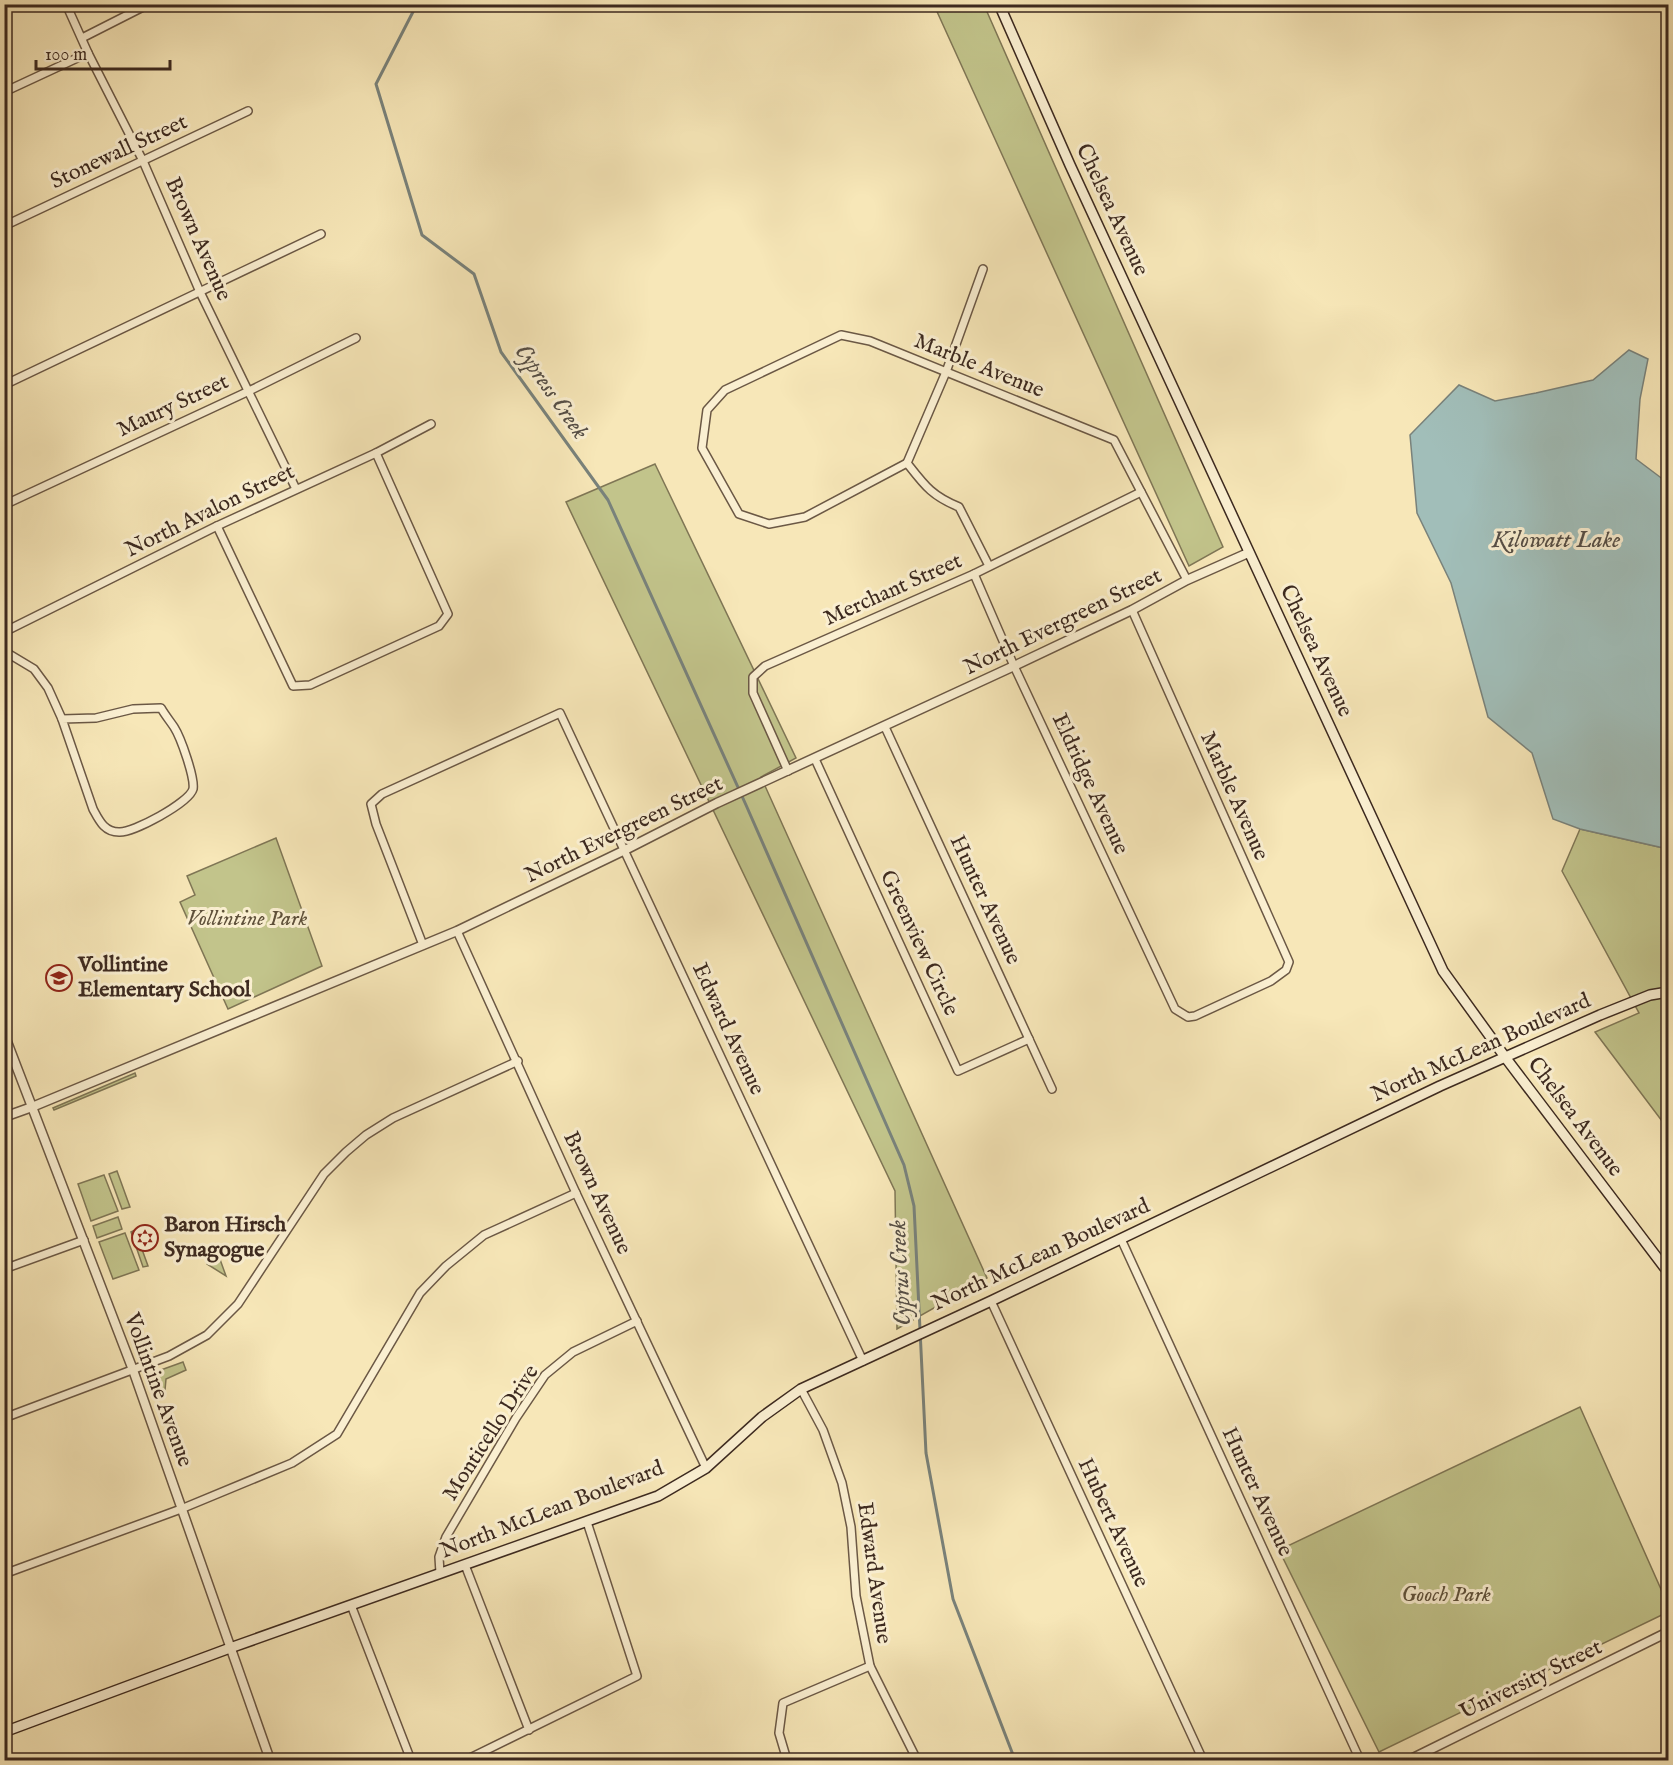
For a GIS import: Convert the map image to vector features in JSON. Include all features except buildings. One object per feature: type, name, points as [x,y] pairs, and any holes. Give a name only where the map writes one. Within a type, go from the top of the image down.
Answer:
[{"type":"main road","name":"Chelsea Avenue","points":[[999,4],[1070,165],[1248,553],[1443,971],[1505,1057],[1668,1272]]},
{"type":"main road","name":"North McLean Boulevard","points":[[4,1732],[230,1648],[658,1496],[706,1468],[762,1417],[801,1389],[991,1301],[1440,1086],[1600,1015],[1650,995],[1668,992]]},
{"type":"street","name":"Brown Avenue","points":[[66,4],[88,53],[143,161],[201,292],[296,489]]},
{"type":"street","points":[[82,38],[149,4]]},
{"type":"street","points":[[4,92],[88,53]]},
{"type":"street","name":"Stonewall Street","points":[[4,226],[248,111]]},
{"type":"street","points":[[4,385],[321,234]]},
{"type":"street","points":[[983,269],[946,372],[908,463],[927,489],[959,507],[989,566]]},
{"type":"street","name":"Marble Avenue","points":[[908,463],[805,517],[769,524],[739,514],[702,448],[707,410],[725,390],[841,335],[870,341],[1114,440],[1187,580]]},
{"type":"street","name":"Maury Street","points":[[4,505],[249,391],[356,338]]},
{"type":"street","name":"North Avalon Street","points":[[4,632],[218,526],[376,453],[430,424]]},
{"type":"street","points":[[218,526],[293,686],[310,685],[439,626],[448,614],[376,453]]},
{"type":"street","name":"Merchant Street","points":[[788,771],[753,693],[753,677],[765,666],[974,574],[1141,492]]},
{"type":"street","name":"North Evergreen Street","points":[[4,1117],[458,931],[717,803],[885,727],[1132,610],[1187,580],[1248,553]]},
{"type":"street","name":"Eldridge Avenue","points":[[974,574],[1014,666],[1175,1009]]},
{"type":"street","name":"Marble Avenue","points":[[1132,610],[1289,962],[1286,970],[1271,981],[1195,1016],[1188,1017],[1175,1009]]},
{"type":"street","points":[[4,651],[34,669],[48,688],[62,718],[93,809],[99,821],[107,829],[118,832],[130,831],[181,804],[189,796],[193,789],[193,780],[176,729],[161,708],[133,709],[96,718],[62,718]]},
{"type":"street","name":"Edward Avenue","points":[[423,945],[376,824],[371,804],[382,794],[560,713],[863,1361]]},
{"type":"street","name":"Hunter Avenue","points":[[885,727],[1052,1089]]},
{"type":"street","name":"Greenview Circle","points":[[815,759],[958,1071],[1029,1039]]},
{"type":"street","name":"Brown Avenue","points":[[458,931],[576,1193],[706,1468]]},
{"type":"street","name":"Vollintine Avenue","points":[[4,1034],[133,1370],[270,1761]]},
{"type":"street","points":[[4,1418],[133,1370],[190,1346],[207,1335],[227,1317],[242,1298],[324,1174],[346,1152],[366,1135],[393,1118],[518,1061]]},
{"type":"street","points":[[4,1574],[181,1509],[292,1463],[337,1434],[420,1293],[446,1266],[484,1236],[576,1193]]},
{"type":"street","name":"Hunter Avenue","points":[[1121,1239],[1360,1761]]},
{"type":"street","points":[[4,1269],[84,1240]]},
{"type":"street","name":"Hubert Avenue","points":[[991,1301],[1203,1761]]},
{"type":"street","name":"Monticello Drive","points":[[440,1573],[439,1557],[446,1537],[516,1418],[545,1375],[573,1352],[638,1321]]},
{"type":"street","name":"Edward Avenue","points":[[801,1389],[823,1430],[842,1483],[851,1527],[856,1596],[870,1666],[917,1761]]},
{"type":"street","points":[[466,1761],[638,1676],[586,1522]]},
{"type":"street","points":[[465,1565],[529,1730]]},
{"type":"street","points":[[351,1605],[411,1761]]},
{"type":"street","name":"University Street","points":[[1409,1761],[1668,1632]]},
{"type":"street","points":[[787,1761],[779,1733],[783,1703],[870,1666]]},
{"type":"green space","points":[[934,5],[984,5],[1223,547],[1189,566]]},
{"type":"green space","points":[[655,464],[796,758],[761,777],[987,1278],[897,1329],[895,1191],[566,502]]},
{"type":"green space","points":[[1580,829],[1668,849],[1668,1129],[1595,1032],[1639,1013],[1562,871]]},
{"type":"green space","name":"Vollintine Park","points":[[276,838],[322,966],[228,1009],[180,902],[195,895],[187,876]]},
{"type":"green space","points":[[135,1073],[136,1076],[54,1110],[53,1108]]},
{"type":"green space","points":[[117,1171],[130,1207],[122,1209],[109,1174]]},
{"type":"green space","points":[[104,1175],[118,1211],[91,1221],[78,1184]]},
{"type":"green space","points":[[118,1217],[122,1229],[97,1238],[93,1226]]},
{"type":"green space","points":[[135,1230],[148,1266],[143,1267],[131,1232]]},
{"type":"green space","points":[[125,1233],[139,1270],[113,1279],[99,1242]]},
{"type":"green space","points":[[217,1251],[226,1276],[207,1264],[205,1255]]},
{"type":"green space","points":[[183,1362],[186,1370],[166,1379],[165,1390],[154,1394],[147,1375]]},
{"type":"green space","name":"Gooch Park","points":[[1580,1407],[1668,1605],[1668,1612],[1379,1752],[1279,1550]]},
{"type":"water","name":"Kilowatt Lake","points":[[1629,350],[1648,359],[1640,399],[1636,459],[1668,483],[1668,849],[1580,829],[1553,819],[1532,753],[1488,717],[1451,583],[1417,513],[1410,435],[1459,385],[1495,401],[1536,393],[1593,380]]},
{"type":"waterway","name":"Cyprus Creek","points":[[417,4],[376,84],[422,235],[474,274],[501,352],[608,500],[746,805],[904,1165],[914,1206],[926,1453],[953,1599],[1015,1760]]},
{"type":"place","name":"Vollintine Elementary School","points":[[59,978]]},
{"type":"place","name":"Baron Hirsch Synagogue","points":[[145,1238]]},
{"type":"water label","name":"Cypress Creek","points":[[551,392]]}]
